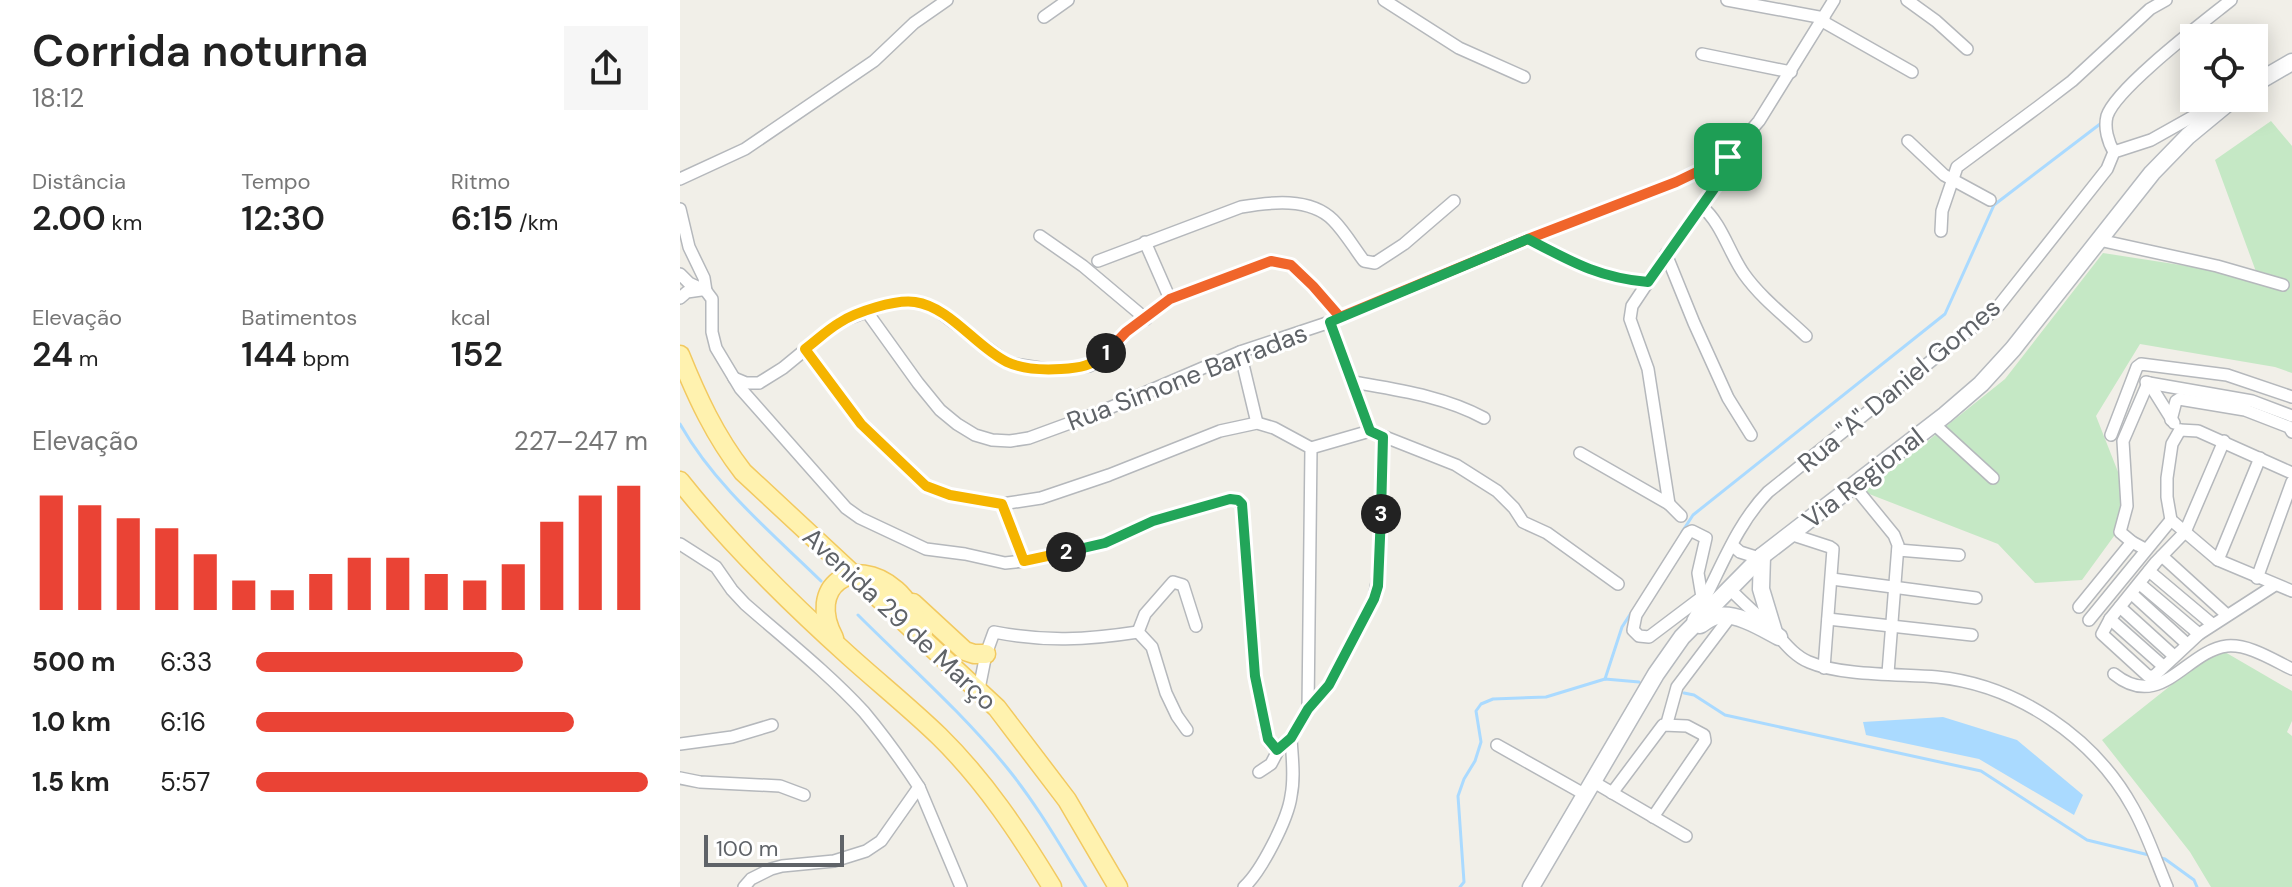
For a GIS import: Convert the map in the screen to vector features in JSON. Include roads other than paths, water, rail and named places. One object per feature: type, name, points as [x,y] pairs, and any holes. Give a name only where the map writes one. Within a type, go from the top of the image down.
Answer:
[{"type":"main road","points":[[2268,76],[2292,62]]},
{"type":"main road","name":"Via Regional","points":[[1531,887],[1656,674],[1685,634],[1760,557],[1934,424],[1998,366],[2152,173],[2216,112]]},
{"type":"main road","name":"Avenida 29 de Março","points":[[680,355],[706,416],[735,462],[769,497],[979,689],[1013,726],[1067,800],[1118,887]]},
{"type":"main road","points":[[680,481],[709,518],[846,654],[940,737],[969,768],[1052,887]]},
{"type":"main road","points":[[1760,557],[1761,589],[1773,631]]},
{"type":"main road","points":[[846,654],[833,636],[826,609],[827,596],[833,585],[852,574],[874,577],[886,583],[920,609],[965,651],[986,654]]},
{"type":"main road","points":[[904,598],[927,643]]},
{"type":"main road","points":[[1685,634],[1713,618],[1730,617],[1773,631]]},
{"type":"street","points":[[680,179],[745,149],[874,61],[914,23],[947,0]]},
{"type":"street","points":[[1044,17],[1068,0]]},
{"type":"street","points":[[1384,0],[1459,48],[1524,77]]},
{"type":"street","points":[[1727,0],[1823,20],[1912,72]]},
{"type":"street","name":"Rua Simone Barradas","points":[[867,312],[940,410],[975,435],[1010,441],[1043,433],[1240,352],[1335,319],[1676,182],[1728,157],[1759,121],[1834,0]]},
{"type":"street","points":[[1907,0],[1967,49]]},
{"type":"street","points":[[1941,231],[1942,211],[1957,167],[2072,81],[2150,9],[2166,0]]},
{"type":"street","points":[[2211,116],[2192,117],[2151,140],[2114,152],[2107,133],[2107,118],[2140,76],[2231,0]]},
{"type":"street","points":[[1702,54],[1791,72]]},
{"type":"street","points":[[1908,141],[1944,175],[1990,200]]},
{"type":"street","name":"Rua \"A\" Daniel Gomes","points":[[1685,634],[1743,522],[1768,492],[1997,308],[2107,169],[2114,152]]},
{"type":"street","points":[[1669,504],[1648,369],[1630,319],[1632,306],[1718,183],[1728,157]]},
{"type":"street","points":[[1098,261],[1241,207],[1285,203],[1319,211],[1332,219],[1364,261],[1371,264],[1381,261],[1404,244],[1454,201]]},
{"type":"street","points":[[1701,206],[1715,222],[1752,285],[1806,336]]},
{"type":"street","points":[[680,209],[689,247],[704,278],[704,290]]},
{"type":"street","points":[[1040,236],[1083,266],[1146,319]]},
{"type":"street","points":[[1528,239],[1584,269],[1621,280],[1648,282]]},
{"type":"street","points":[[2099,240],[2217,266],[2283,285]]},
{"type":"street","points":[[1145,242],[1170,299]]},
{"type":"street","points":[[1666,254],[1723,385],[1751,435]]},
{"type":"street","points":[[750,402],[759,383],[783,368],[839,322],[899,302],[926,305],[1008,363],[1053,370],[1075,369],[1097,362],[1126,332],[1170,299],[1265,262],[1282,262],[1291,265],[1313,286],[1335,319],[1370,431]]},
{"type":"street","points":[[680,274],[712,299],[716,348],[750,402],[846,508],[860,518],[926,549],[1005,563],[1024,561],[1105,543],[1168,516],[1230,499],[1240,502],[1255,676],[1268,739],[1277,750]]},
{"type":"street","points":[[680,298],[687,292],[704,290]]},
{"type":"street","points":[[805,349],[861,424],[926,486],[950,495],[1002,504],[1041,498],[1220,431],[1257,423],[1274,428],[1311,448],[1370,431],[1456,465],[1497,491],[1523,522],[1547,533],[1618,584]]},
{"type":"street","points":[[1240,352],[1257,423]]},
{"type":"street","points":[[2111,435],[2141,364],[2227,375],[2292,397]]},
{"type":"street","points":[[2135,373],[2148,383],[2175,425],[2224,441],[2292,473]]},
{"type":"street","points":[[734,378],[746,383],[759,383]]},
{"type":"street","points":[[1353,382],[1423,394],[1484,418]]},
{"type":"street","points":[[2148,383],[2252,401],[2292,416]]},
{"type":"street","points":[[2145,549],[2120,532],[2127,506],[2123,443],[2148,383]]},
{"type":"street","points":[[2292,432],[2289,427],[2245,410],[2179,399],[2176,401],[2167,478],[2171,520],[2218,560],[2292,591]]},
{"type":"street","points":[[1934,424],[1993,478]]},
{"type":"street","points":[[1259,772],[1271,764],[1277,750],[1291,738],[1308,709],[1329,685],[1374,599],[1378,586],[1383,437]]},
{"type":"street","points":[[2224,441],[2185,532],[2110,619],[2102,632],[2103,636],[2148,676],[2154,676],[2212,624],[2275,585]]},
{"type":"street","points":[[1308,709],[1311,448]]},
{"type":"street","points":[[1580,453],[1669,504],[1681,516]]},
{"type":"street","points":[[2218,560],[2260,458]]},
{"type":"street","points":[[2257,578],[2292,482]]},
{"type":"street","points":[[1854,486],[1894,535],[1898,547],[1888,673]]},
{"type":"street","points":[[1002,504],[1024,561]]},
{"type":"street","points":[[2089,620],[2171,520]]},
{"type":"street","points":[[1692,531],[1706,538],[1698,573],[1704,597],[1649,637],[1639,636],[1633,630],[1636,615],[1692,531]]},
{"type":"street","points":[[1790,534],[1833,549],[1824,668]]},
{"type":"street","points":[[2079,607],[2132,542]]},
{"type":"street","points":[[680,544],[716,567],[745,604],[864,712],[919,787],[962,885]]},
{"type":"street","points":[[1732,545],[1740,552],[1760,557]]},
{"type":"street","points":[[1898,547],[1959,555]]},
{"type":"street","points":[[2162,556],[2227,615]]},
{"type":"street","points":[[2149,571],[2212,624]]},
{"type":"street","points":[[1832,579],[1976,598]]},
{"type":"street","points":[[1138,632],[1145,614],[1173,582],[1183,585],[1196,626]]},
{"type":"street","points":[[2140,584],[2199,634]]},
{"type":"street","points":[[1731,585],[1799,657],[1824,668],[1941,678],[1983,686],[2044,715],[2078,741],[2114,780],[2134,809],[2167,887]]},
{"type":"street","points":[[2132,594],[2187,644]]},
{"type":"street","points":[[2120,607],[2174,656]]},
{"type":"street","points":[[1667,723],[1677,687],[1730,617]]},
{"type":"street","points":[[1828,619],[1972,635]]},
{"type":"street","points":[[2110,619],[2163,666]]},
{"type":"street","points":[[979,689],[994,632],[1022,638],[1080,639],[1138,632]]},
{"type":"street","points":[[1138,632],[1152,647],[1166,693],[1187,730]]},
{"type":"street","points":[[2114,674],[2132,685],[2153,686],[2213,651],[2230,646],[2251,650],[2292,669]]},
{"type":"street","points":[[1612,793],[1660,727],[1667,723],[1687,726],[1704,735],[1705,741],[1653,817]]},
{"type":"street","points":[[680,744],[732,737],[772,725]]},
{"type":"street","points":[[1244,887],[1252,880],[1265,857],[1291,799],[1291,738]]},
{"type":"street","points":[[1497,745],[1588,788],[1612,793],[1686,836]]},
{"type":"street","points":[[680,778],[780,786],[804,795]]},
{"type":"street","points":[[744,887],[751,879],[771,869],[834,861],[866,851],[881,841],[919,787]]},
{"type":"water","points":[[1943,717],[2017,740],[2083,795],[2074,815],[1979,759],[1866,735],[1863,722]]},
{"type":"waterway","points":[[1682,532],[1693,515],[1945,314],[1994,205],[2104,121]]},
{"type":"waterway","points":[[680,424],[727,488],[821,581]]},
{"type":"waterway","points":[[1605,679],[1622,627],[1631,613]]},
{"type":"waterway","points":[[858,615],[991,748],[1039,812],[1086,887]]},
{"type":"waterway","points":[[1460,887],[1464,882],[1458,796],[1481,742],[1476,711],[1481,704],[1493,699],[1546,697],[1605,679],[1639,682]]},
{"type":"waterway","points":[[1684,693],[1694,695],[1725,715],[1981,771],[2087,840],[2149,855]]},
{"type":"waterway","points":[[2161,858],[2194,880],[2197,887]]}]
